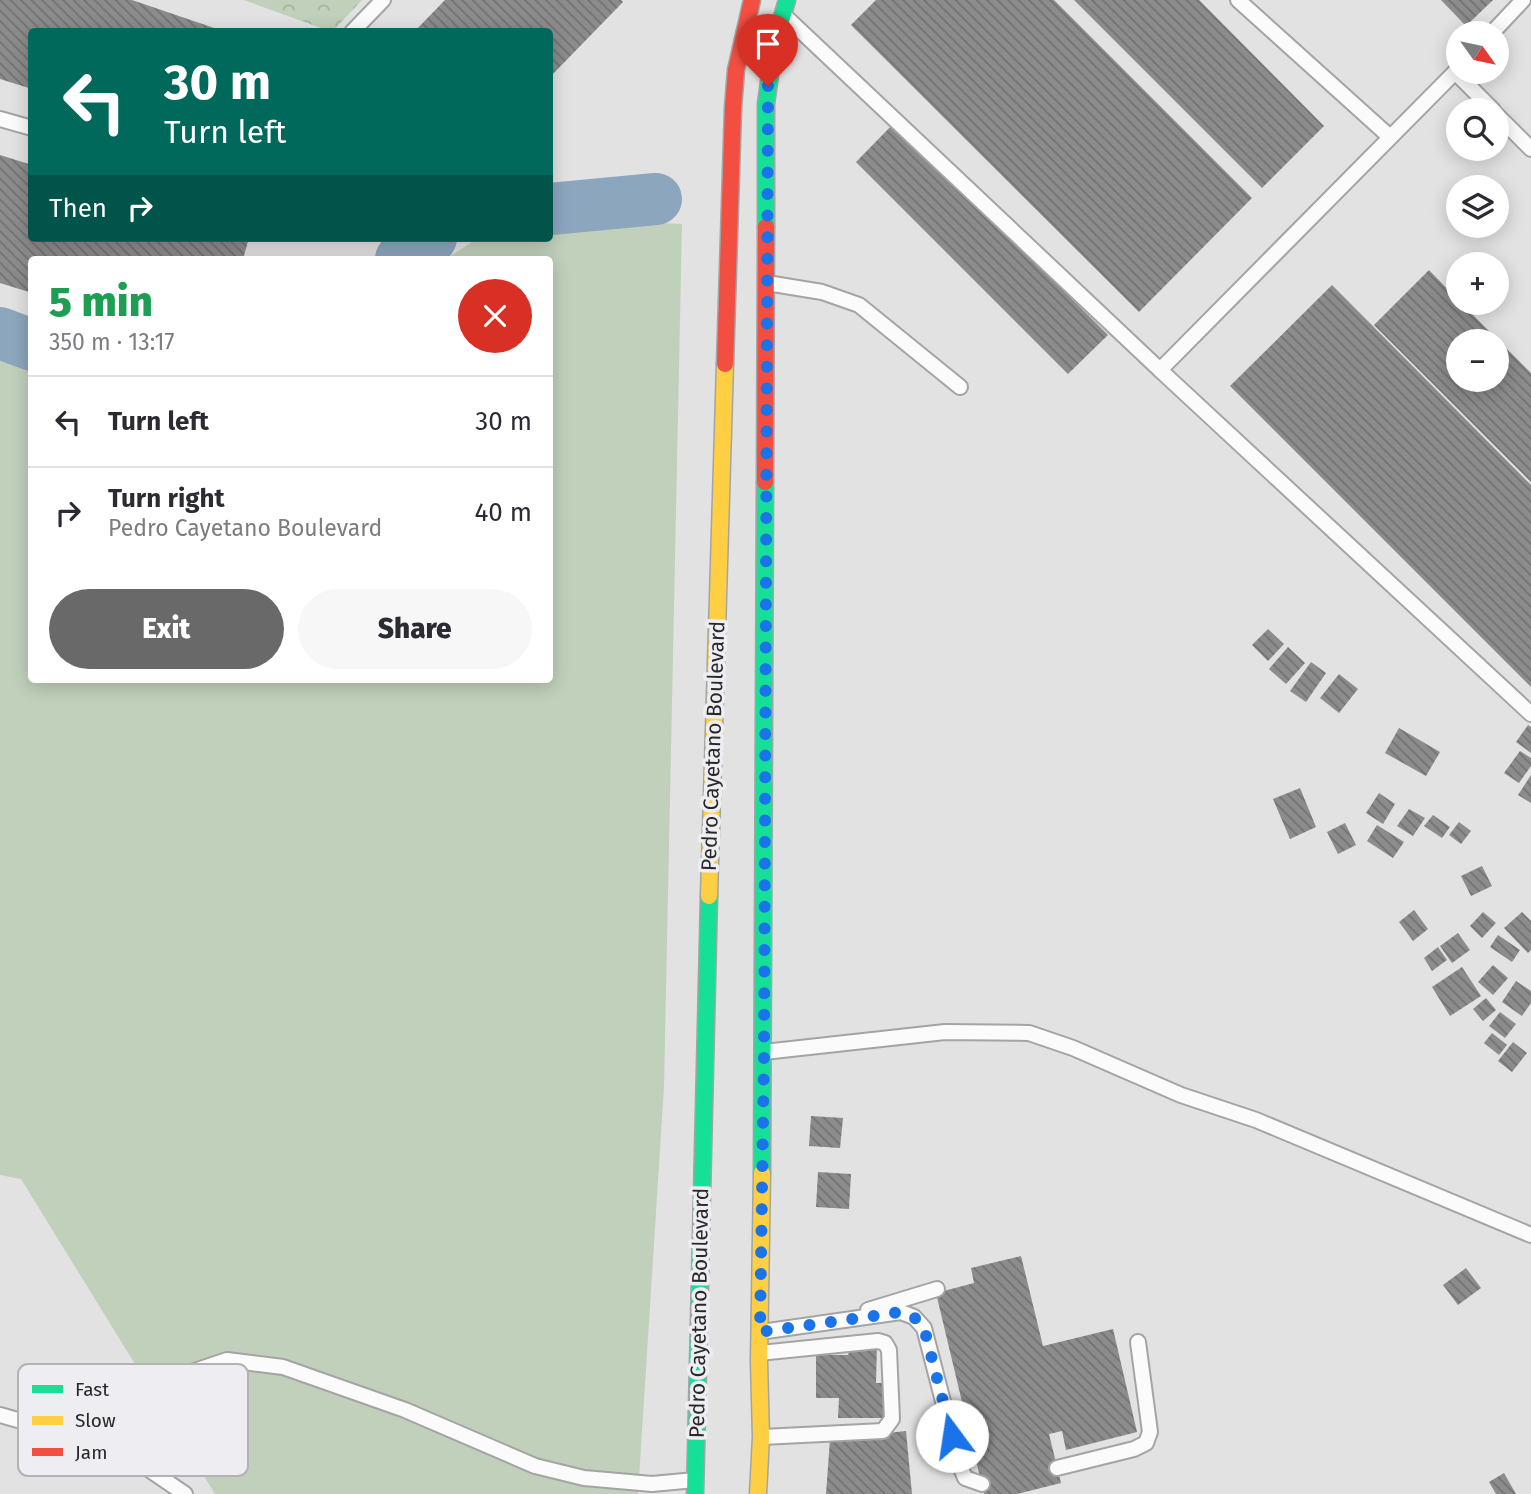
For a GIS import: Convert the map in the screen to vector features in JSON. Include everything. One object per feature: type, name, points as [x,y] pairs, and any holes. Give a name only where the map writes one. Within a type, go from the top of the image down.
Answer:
[{"type":"main road","name":"Pedro Cayetano Boulevard","points":[[695,1487],[705,1331],[704,1043],[733,108],[736,70],[752,0]]},
{"type":"main road","points":[[758,1494],[761,1437],[759,1353],[754,1332],[764,1052],[766,104],[770,69],[784,7]]},
{"type":"lane","points":[[356,28],[383,0]]},
{"type":"lane","points":[[1503,21],[1523,0]]},
{"type":"lane","points":[[1239,1],[1390,137]]},
{"type":"lane","points":[[784,7],[1160,370],[1531,714]]},
{"type":"lane","points":[[1160,370],[1446,81]]},
{"type":"lane","points":[[1470,84],[1482,98]]},
{"type":"lane","points":[[0,119],[28,127]]},
{"type":"lane","points":[[1509,126],[1531,149]]},
{"type":"lane","points":[[766,282],[822,292],[859,306],[960,387]]},
{"type":"lane","points":[[764,1052],[945,1032],[1029,1033],[1073,1048],[1170,1090],[1256,1120],[1531,1235]]},
{"type":"lane","points":[[821,1323],[937,1289]]},
{"type":"lane","points":[[754,1332],[901,1312],[914,1317],[924,1328],[965,1478],[982,1484]]},
{"type":"lane","points":[[759,1353],[878,1341],[885,1343],[889,1350],[892,1419],[883,1431],[761,1437]]},
{"type":"lane","points":[[1057,1468],[1134,1449],[1146,1443],[1150,1432],[1138,1342]]},
{"type":"lane","points":[[215,1364],[227,1360],[283,1367],[405,1410],[535,1466],[584,1478],[695,1487]]},
{"type":"lane","points":[[0,1415],[18,1420]]},
{"type":"lane","points":[[159,1476],[185,1494]]},
{"type":"green space","points":[[244,0],[362,0],[336,28],[321,28]]},
{"type":"green space","points":[[553,221],[682,224],[664,1087],[638,1494],[215,1494],[204,1476],[248,1476],[248,1364],[135,1364],[21,1179],[0,1175],[0,357],[28,367],[28,683],[553,683],[553,256],[451,256],[472,242],[553,242]]},
{"type":"building","points":[[0,0],[132,0],[214,28],[28,28],[28,88],[0,79]]},
{"type":"building","points":[[445,0],[623,2],[553,74],[553,28],[418,28]]},
{"type":"building","points":[[876,0],[1054,0],[1252,198],[1139,312],[851,25]]},
{"type":"building","points":[[1074,0],[1199,0],[1324,126],[1262,188]]},
{"type":"building","points":[[1441,0],[1493,0],[1471,21],[1461,21]]},
{"type":"building","points":[[895,122],[1108,335],[1068,374],[856,162]]},
{"type":"building","points":[[0,155],[28,164],[28,242],[248,242],[244,256],[28,256],[28,292],[0,283]]},
{"type":"building","points":[[1429,270],[1446,288],[1446,315],[1473,315],[1487,329],[1446,329],[1446,392],[1509,392],[1509,351],[1531,373],[1531,482],[1374,325]]},
{"type":"building","points":[[1332,285],[1531,485],[1531,687],[1230,386]]},
{"type":"building","points":[[1268,629],[1284,644],[1268,661],[1252,645]]},
{"type":"building","points":[[1288,647],[1305,663],[1286,684],[1269,669]]},
{"type":"building","points":[[1311,662],[1326,673],[1306,702],[1290,691]]},
{"type":"building","points":[[1339,674],[1358,689],[1339,713],[1320,698]]},
{"type":"building","points":[[1528,725],[1531,727],[1531,753],[1516,742]]},
{"type":"building","points":[[1399,728],[1440,752],[1426,776],[1385,753]]},
{"type":"building","points":[[1520,751],[1531,758],[1531,766],[1519,783],[1504,773]]},
{"type":"building","points":[[1531,775],[1531,803],[1518,795]]},
{"type":"building","points":[[1300,788],[1316,827],[1290,839],[1273,799]]},
{"type":"building","points":[[1379,793],[1395,804],[1383,824],[1366,813]]},
{"type":"building","points":[[1409,809],[1425,818],[1413,836],[1397,826]]},
{"type":"building","points":[[1433,815],[1450,827],[1442,838],[1424,826]]},
{"type":"building","points":[[1459,822],[1471,831],[1461,844],[1449,835]]},
{"type":"building","points":[[1345,823],[1356,845],[1338,854],[1327,832]]},
{"type":"building","points":[[1377,825],[1404,842],[1393,858],[1367,841]]},
{"type":"building","points":[[1482,866],[1492,886],[1471,896],[1461,876]]},
{"type":"building","points":[[1414,910],[1428,929],[1413,941],[1399,922]]},
{"type":"building","points":[[1483,912],[1496,923],[1482,938],[1470,926]]},
{"type":"building","points":[[1522,912],[1531,921],[1531,950],[1528,953],[1504,928]]},
{"type":"building","points":[[1458,933],[1470,950],[1452,963],[1440,946]]},
{"type":"building","points":[[1498,935],[1520,950],[1512,962],[1490,947]]},
{"type":"building","points":[[1438,947],[1447,960],[1432,971],[1424,958]]},
{"type":"building","points":[[1493,965],[1508,978],[1493,995],[1478,982]]},
{"type":"building","points":[[1462,967],[1481,996],[1450,1016],[1432,987]]},
{"type":"building","points":[[1516,981],[1531,991],[1531,1003],[1522,1016],[1502,1002]]},
{"type":"building","points":[[1486,998],[1496,1010],[1483,1021],[1473,1009]]},
{"type":"building","points":[[1500,1012],[1516,1024],[1505,1038],[1489,1026]]},
{"type":"building","points":[[1492,1033],[1507,1045],[1499,1055],[1484,1043]]},
{"type":"building","points":[[1513,1042],[1527,1053],[1512,1072],[1498,1061]]},
{"type":"building","points":[[811,1116],[843,1118],[840,1148],[809,1146]]},
{"type":"building","points":[[818,1172],[851,1174],[849,1209],[816,1207]]},
{"type":"building","points":[[1021,1256],[1043,1346],[1113,1329],[1137,1432],[1066,1450],[1062,1431],[1049,1434],[1061,1483],[1017,1494],[984,1494],[936,1293],[974,1283],[971,1268]]},
{"type":"building","points":[[1466,1268],[1481,1288],[1458,1305],[1443,1285]]},
{"type":"building","points":[[852,1344],[877,1344],[876,1383],[889,1383],[888,1418],[838,1418],[839,1398],[816,1398],[816,1355],[848,1355]]},
{"type":"building","points":[[906,1431],[912,1494],[826,1494],[830,1439]]},
{"type":"building","points":[[1504,1473],[1516,1494],[1496,1494],[1489,1482]]},
{"type":"waterway","points":[[553,209],[656,199]]},
{"type":"waterway","points":[[405,256],[425,242]]},
{"type":"waterway","points":[[0,333],[28,344]]},
{"type":"traffic: fast","points":[[766,227],[766,104],[774,45],[787,0]]},
{"type":"traffic: fast","points":[[762,1173],[765,482]]},
{"type":"traffic: fast","points":[[695,1494],[709,896]]},
{"type":"traffic: slow","points":[[709,896],[725,364]]},
{"type":"traffic: slow","points":[[758,1494],[761,1437],[759,1361],[762,1173]]},
{"type":"traffic: jam","points":[[725,364],[733,108],[736,70],[752,0]]},
{"type":"traffic: jam","points":[[765,482],[766,227]]},
{"type":"route","points":[[768,86],[764,1052],[760,1332],[901,1312],[914,1317],[924,1328],[952,1436]]}]
